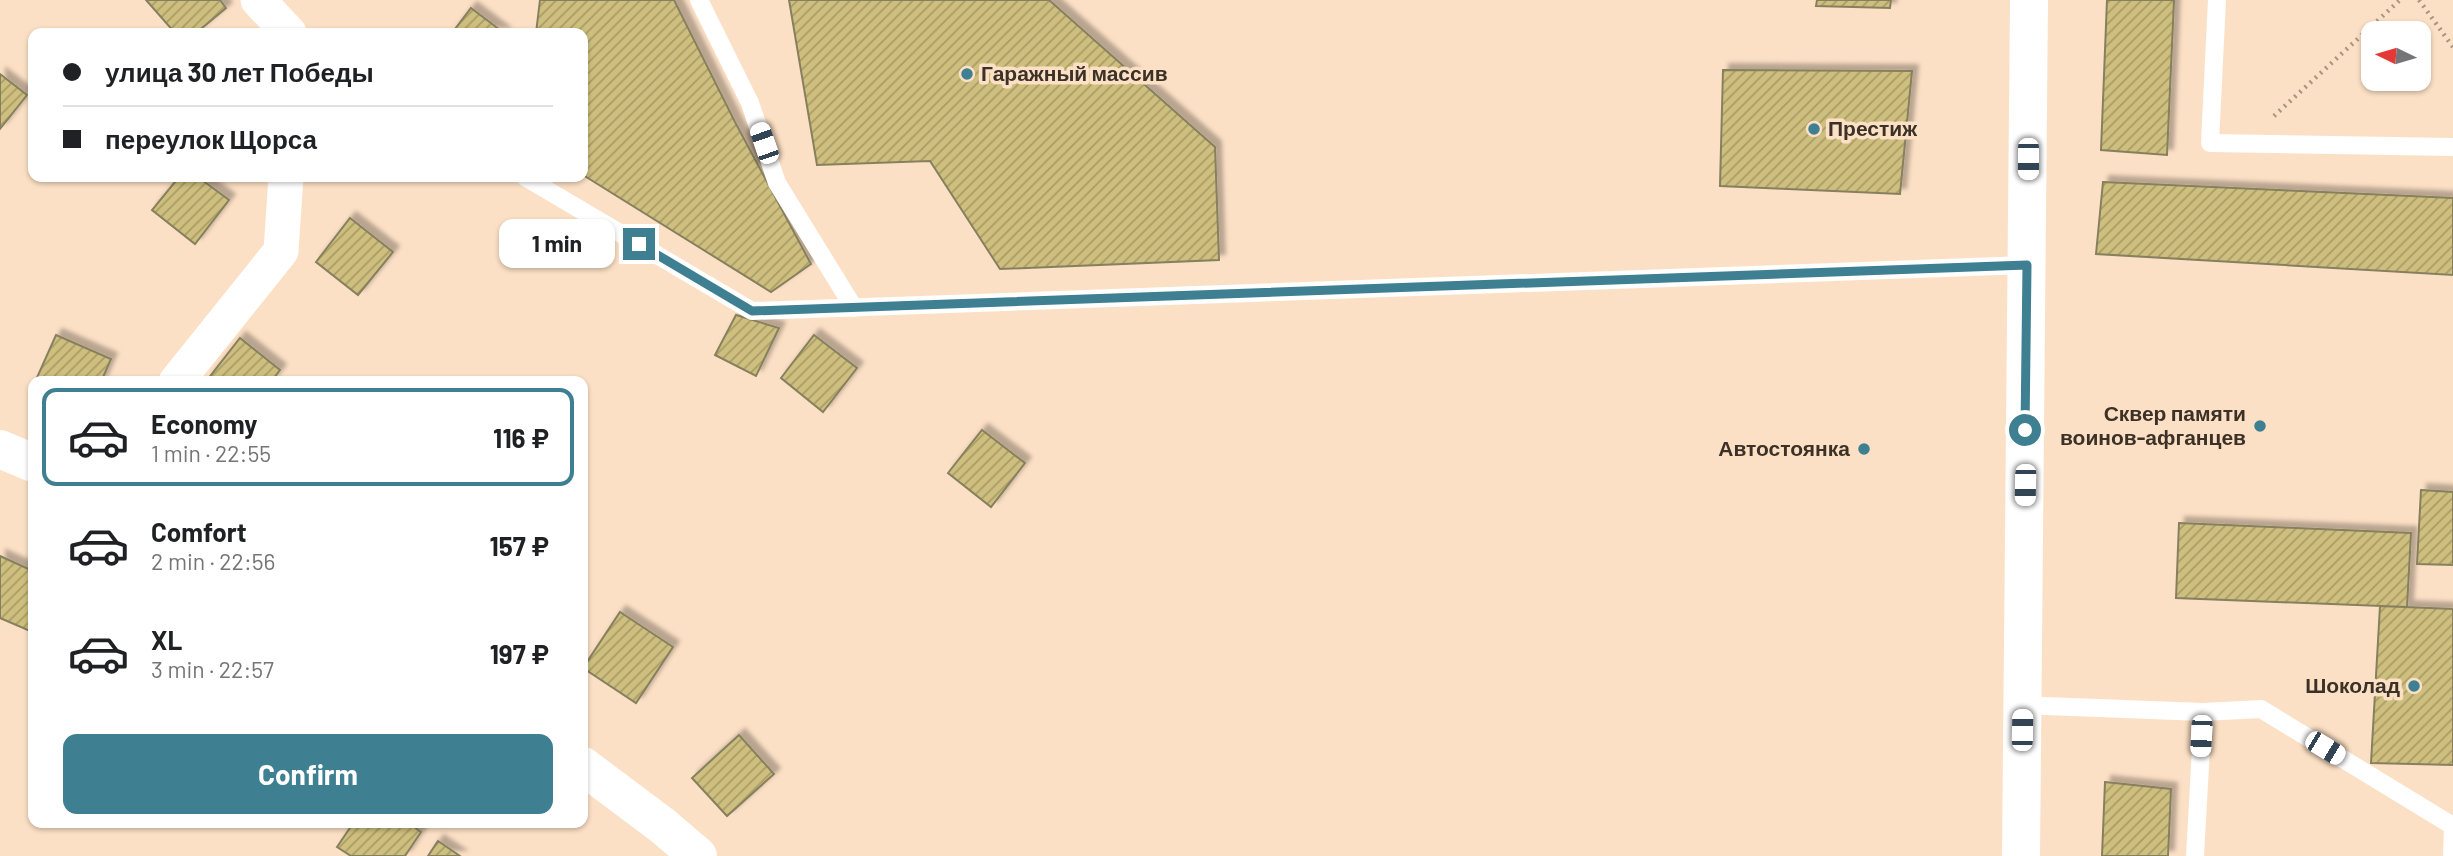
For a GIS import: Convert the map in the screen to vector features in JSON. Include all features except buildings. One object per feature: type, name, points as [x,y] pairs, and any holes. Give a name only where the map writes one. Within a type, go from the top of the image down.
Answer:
[{"type":"street","points":[[258,0],[284,28]]},
{"type":"street","points":[[2021,856],[2029,0]]},
{"type":"street","points":[[181,376],[281,251],[286,182]]},
{"type":"street","points":[[0,449],[28,461]]},
{"type":"street","points":[[588,770],[698,856]]},
{"type":"lane","points":[[699,0],[750,103],[778,183],[854,307]]},
{"type":"lane","points":[[2217,0],[2210,143],[2453,147]]},
{"type":"lane","points":[[533,182],[752,311],[2027,265]]},
{"type":"lane","points":[[2022,705],[2203,712],[2261,709],[2453,827],[2452,856]]},
{"type":"lane","points":[[2195,856],[2203,712]]},
{"type":"path","points":[[2244,144],[2400,0]]},
{"type":"path","points":[[2420,0],[2453,47]]},
{"type":"place","name":"Гаражный массив","points":[[967,74]]},
{"type":"place","name":"Престиж","points":[[1814,129]]},
{"type":"place","name":"Сквер памяти воинов-афганцев","points":[[2260,426]]},
{"type":"place","name":"Автостоянка","points":[[1864,449]]},
{"type":"place","name":"Шоколад","points":[[2414,686]]},
{"type":"route","points":[[639,244],[752,311],[2027,265],[2025,430]]}]
